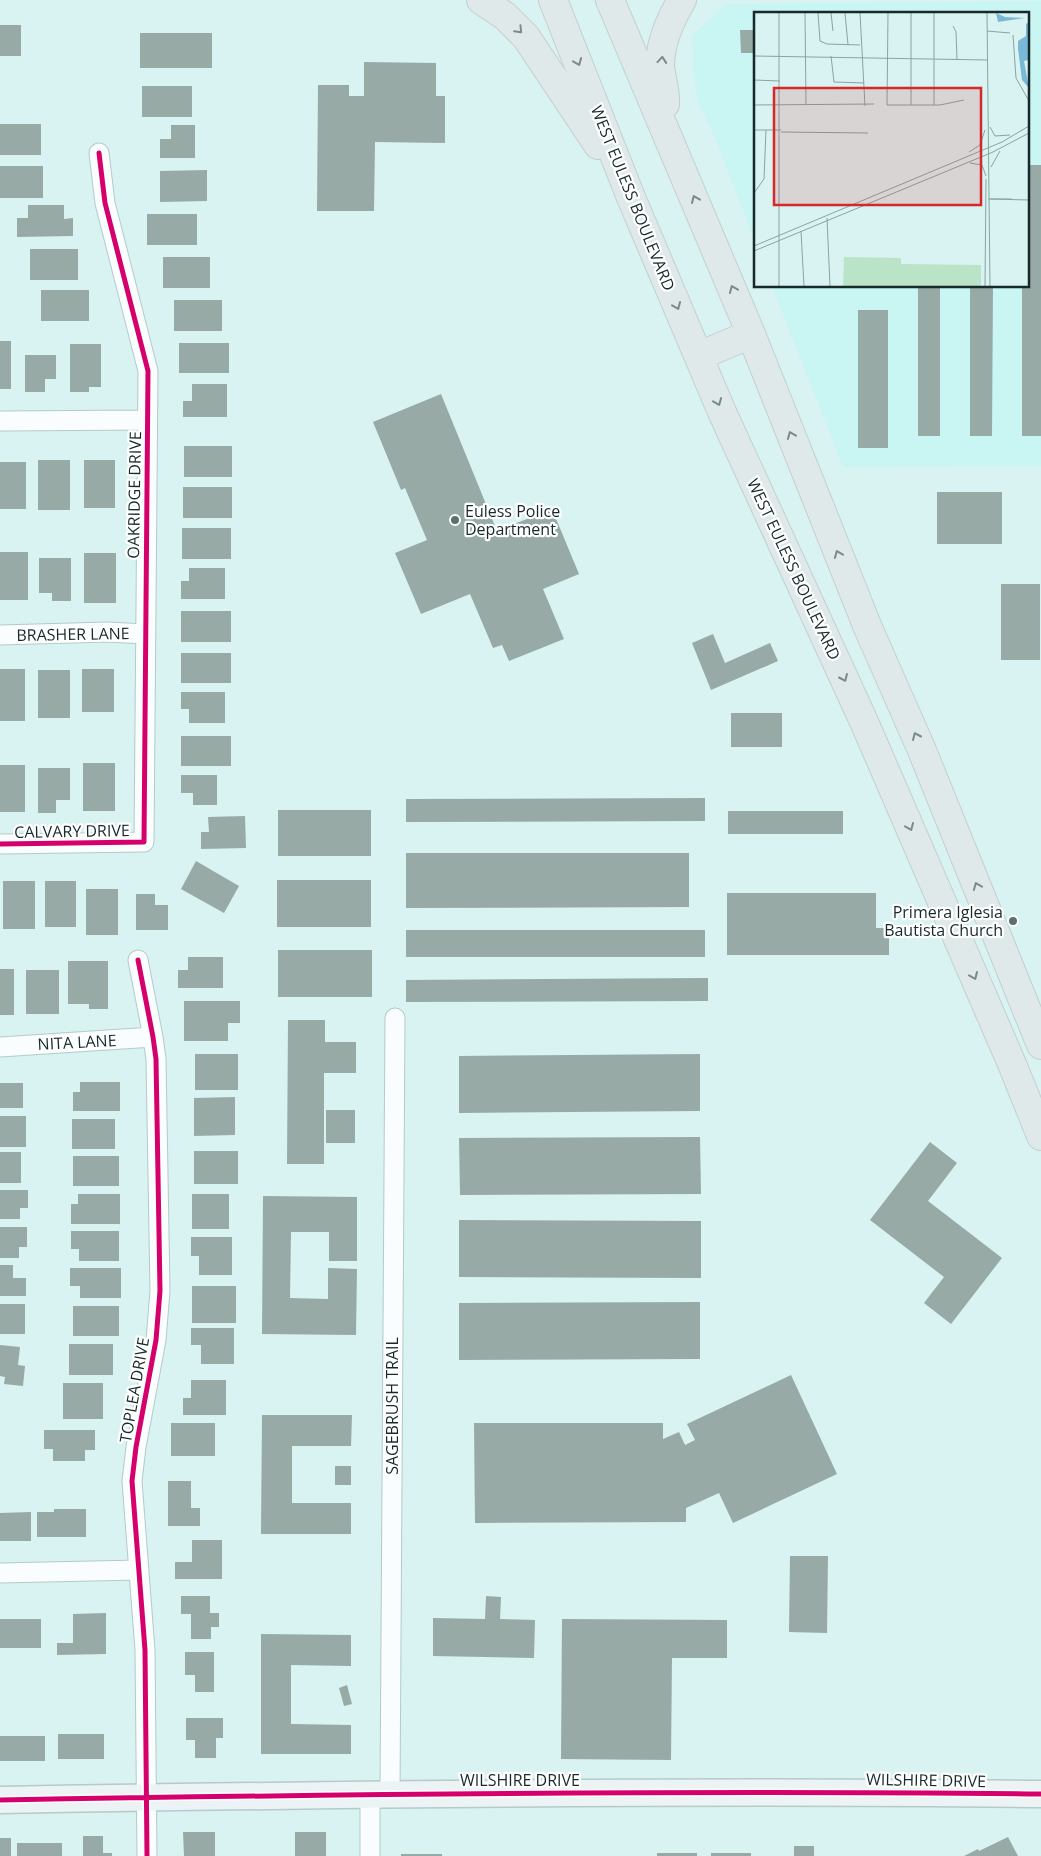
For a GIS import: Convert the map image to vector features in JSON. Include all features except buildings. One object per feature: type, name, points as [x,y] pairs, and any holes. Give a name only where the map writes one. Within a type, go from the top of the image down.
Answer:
[{"type":"main road","points":[[480,0],[505,16],[526,37],[630,195]]},
{"type":"main road","name":"WEST EULESS BOULEVARD","points":[[553,0],[630,195],[722,412],[869,732],[1012,1064],[1041,1136]]},
{"type":"main road","points":[[610,0],[751,334],[852,590],[921,748],[1041,1045]]},
{"type":"main road","points":[[664,126],[666,101],[660,66],[664,37],[672,16],[682,0]]},
{"type":"main road","points":[[699,356],[751,334]]},
{"type":"main road","points":[[795,570],[828,596],[852,590]]},
{"type":"street","name":"OAKRIDGE DRIVE","points":[[99,153],[105,203],[148,371],[144,842]]},
{"type":"street","points":[[0,421],[147,420]]},
{"type":"street","name":"BRASHER LANE","points":[[0,635],[108,632],[145,634]]},
{"type":"street","name":"CALVARY DRIVE","points":[[0,844],[144,842]]},
{"type":"street","name":"TOPLEA DRIVE","points":[[138,960],[153,1038],[156,1069],[160,1291],[156,1340],[136,1447],[132,1481],[145,1650],[147,1856]]},
{"type":"street","name":"SAGEBRUSH TRAIL","points":[[370,1856],[380,1794],[395,1018]]},
{"type":"street","name":"NITA LANE","points":[[0,1047],[153,1038]]},
{"type":"street","points":[[0,1572],[139,1570]]},
{"type":"street","name":"WILSHIRE DRIVE","points":[[0,1800],[380,1794],[776,1791],[1041,1794]]},
{"type":"shaded area","points":[[1041,1],[1041,466],[843,467],[773,288],[1028,288],[1028,12],[754,12],[754,238],[715,138],[698,101],[695,86],[692,36],[726,4]]},
{"type":"cycle path","points":[[0,844],[144,842],[148,371],[105,203],[99,153]]},
{"type":"cycle path","points":[[138,960],[156,1059],[160,1291],[156,1340],[136,1447],[132,1481],[145,1650],[147,1856]]},
{"type":"cycle path","points":[[0,1800],[520,1793],[781,1792],[1041,1794]]},
{"type":"place","name":"Euless Police Department","points":[[455,520]]},
{"type":"place","name":"Primera Iglesia Bautista Church","points":[[1013,921]]}]
